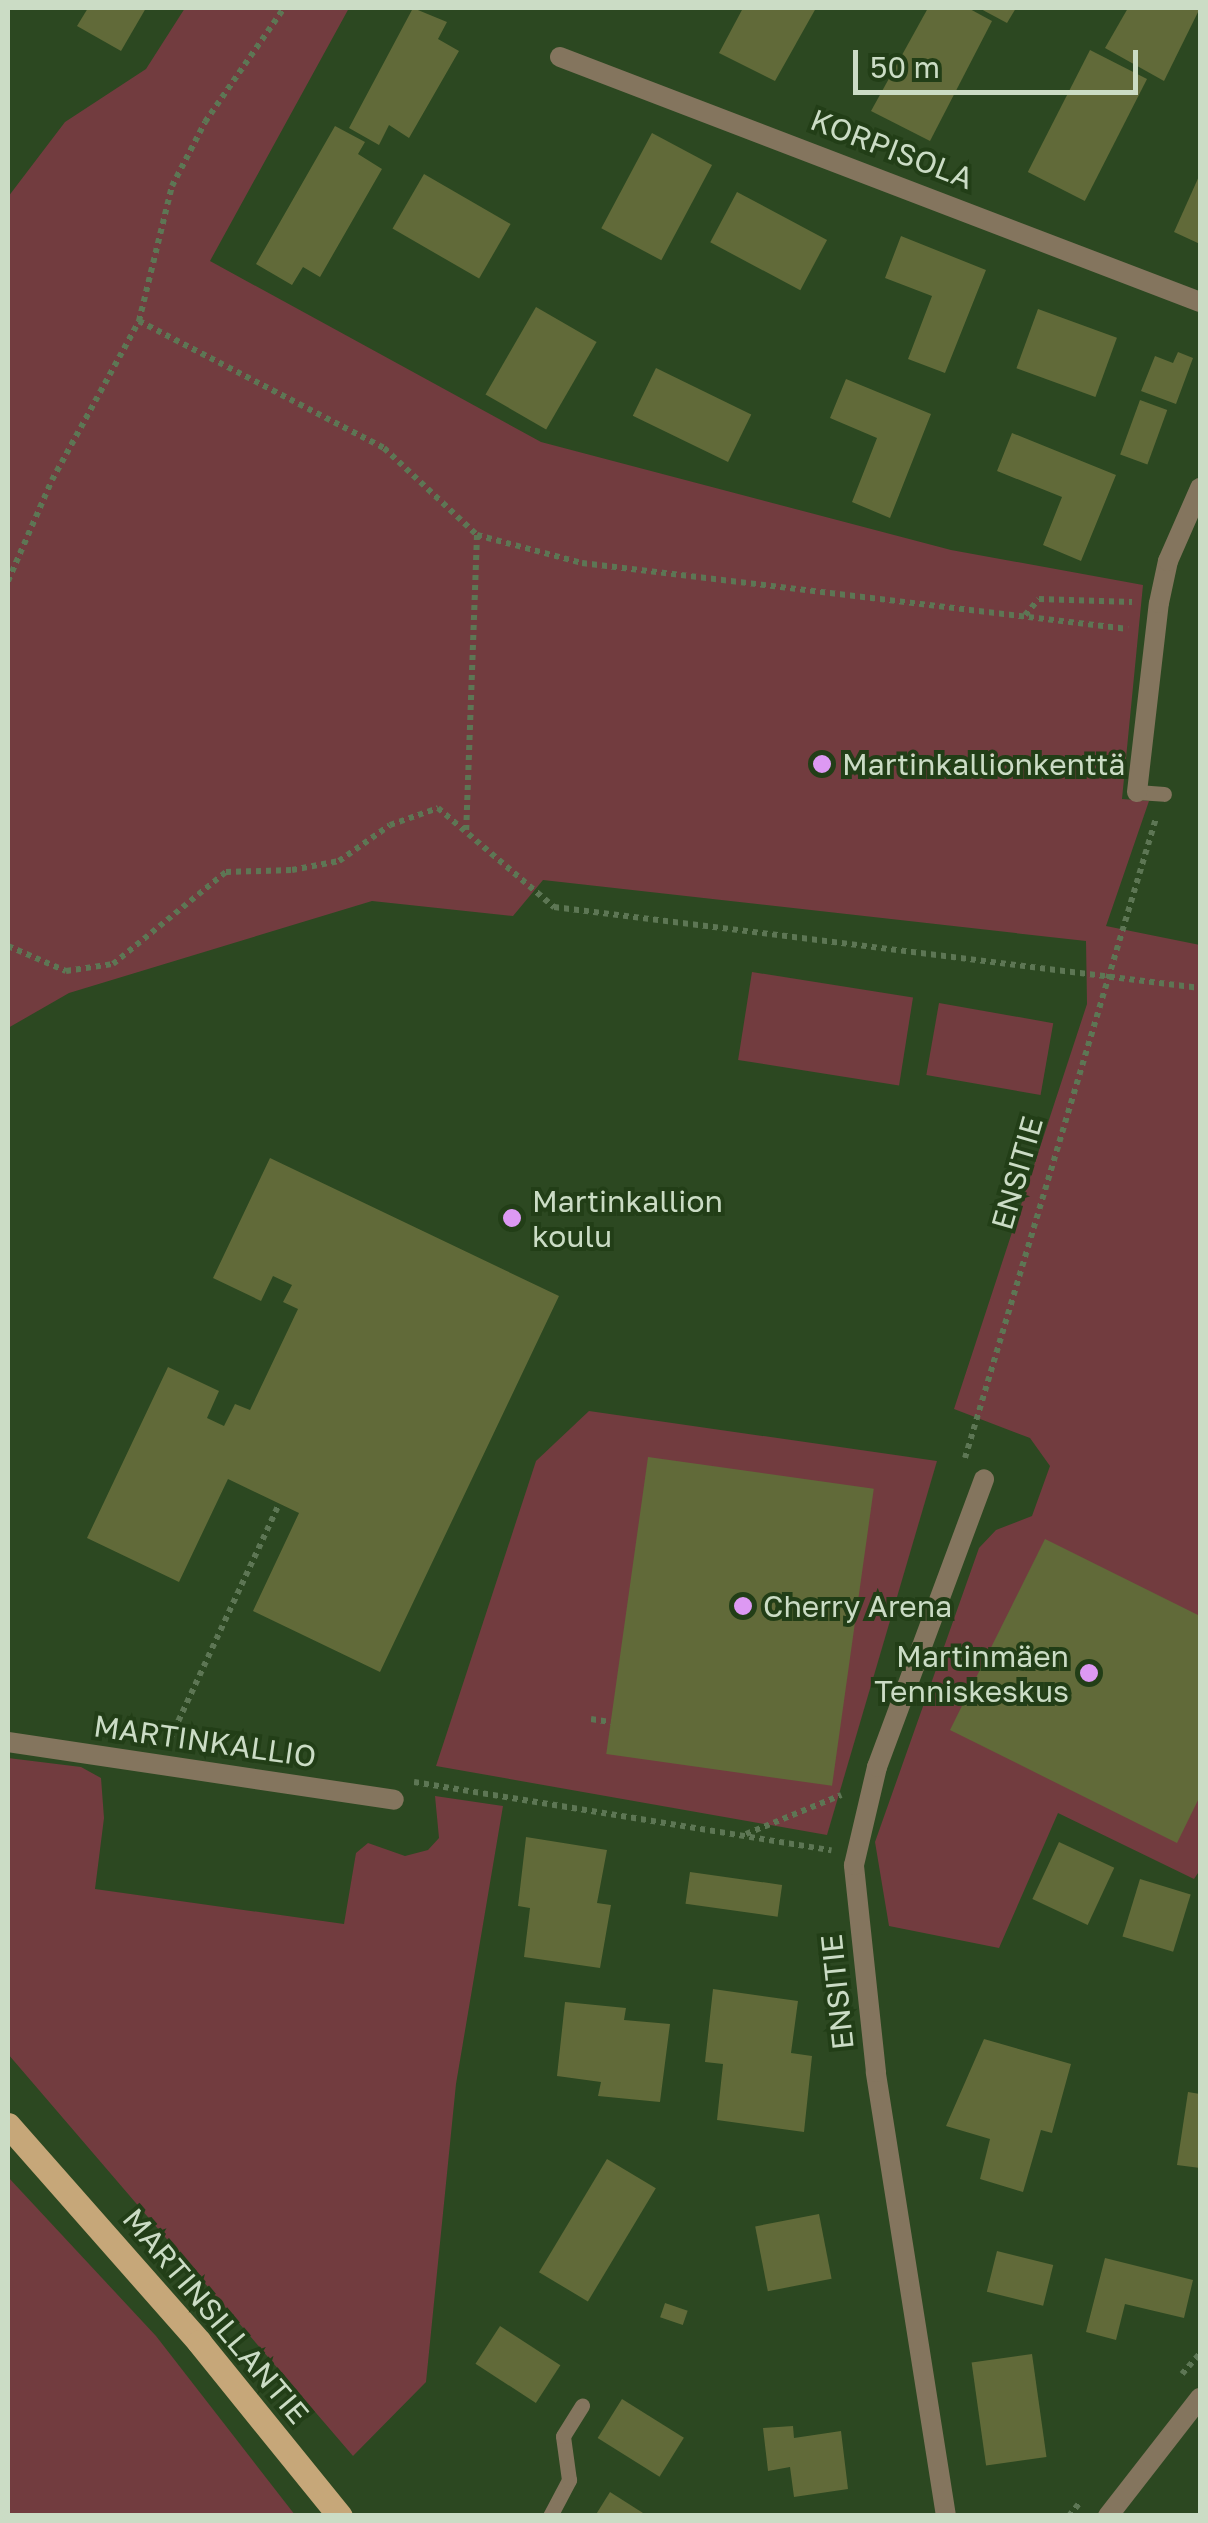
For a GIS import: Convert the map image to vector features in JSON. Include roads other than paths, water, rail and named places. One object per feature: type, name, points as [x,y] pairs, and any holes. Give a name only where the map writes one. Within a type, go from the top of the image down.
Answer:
[{"type":"main road","name":"MARTINSILLANTIE","points":[[8,2125],[199,2342],[340,2516]]},
{"type":"main road","name":"MARTINSILLANTIE","points":[[8,2136],[39,2162]]},
{"type":"street","name":"KORPISOLA","points":[[560,57],[1200,302]]},
{"type":"street","points":[[1136,792],[1158,604],[1168,561],[1200,488]]},
{"type":"street","name":"ENSITIE","points":[[946,2516],[876,2072],[854,1864],[877,1767],[984,1479]]},
{"type":"street","name":"MARTINKALLIO","points":[[8,1742],[394,1800]]},
{"type":"street","points":[[1108,2516],[1200,2398]]},
{"type":"lane","points":[[1136,792],[1164,794]]},
{"type":"lane","points":[[550,2516],[569,2480],[563,2436],[582,2405]]},
{"type":"place","name":"Martinkallionkenttä","points":[[822,764]]},
{"type":"place","name":"Martinkallion koulu","points":[[512,1218]]},
{"type":"place","name":"Cherry Arena","points":[[743,1606]]},
{"type":"place","name":"Martinmäen Tenniskeskus","points":[[1089,1673]]}]
